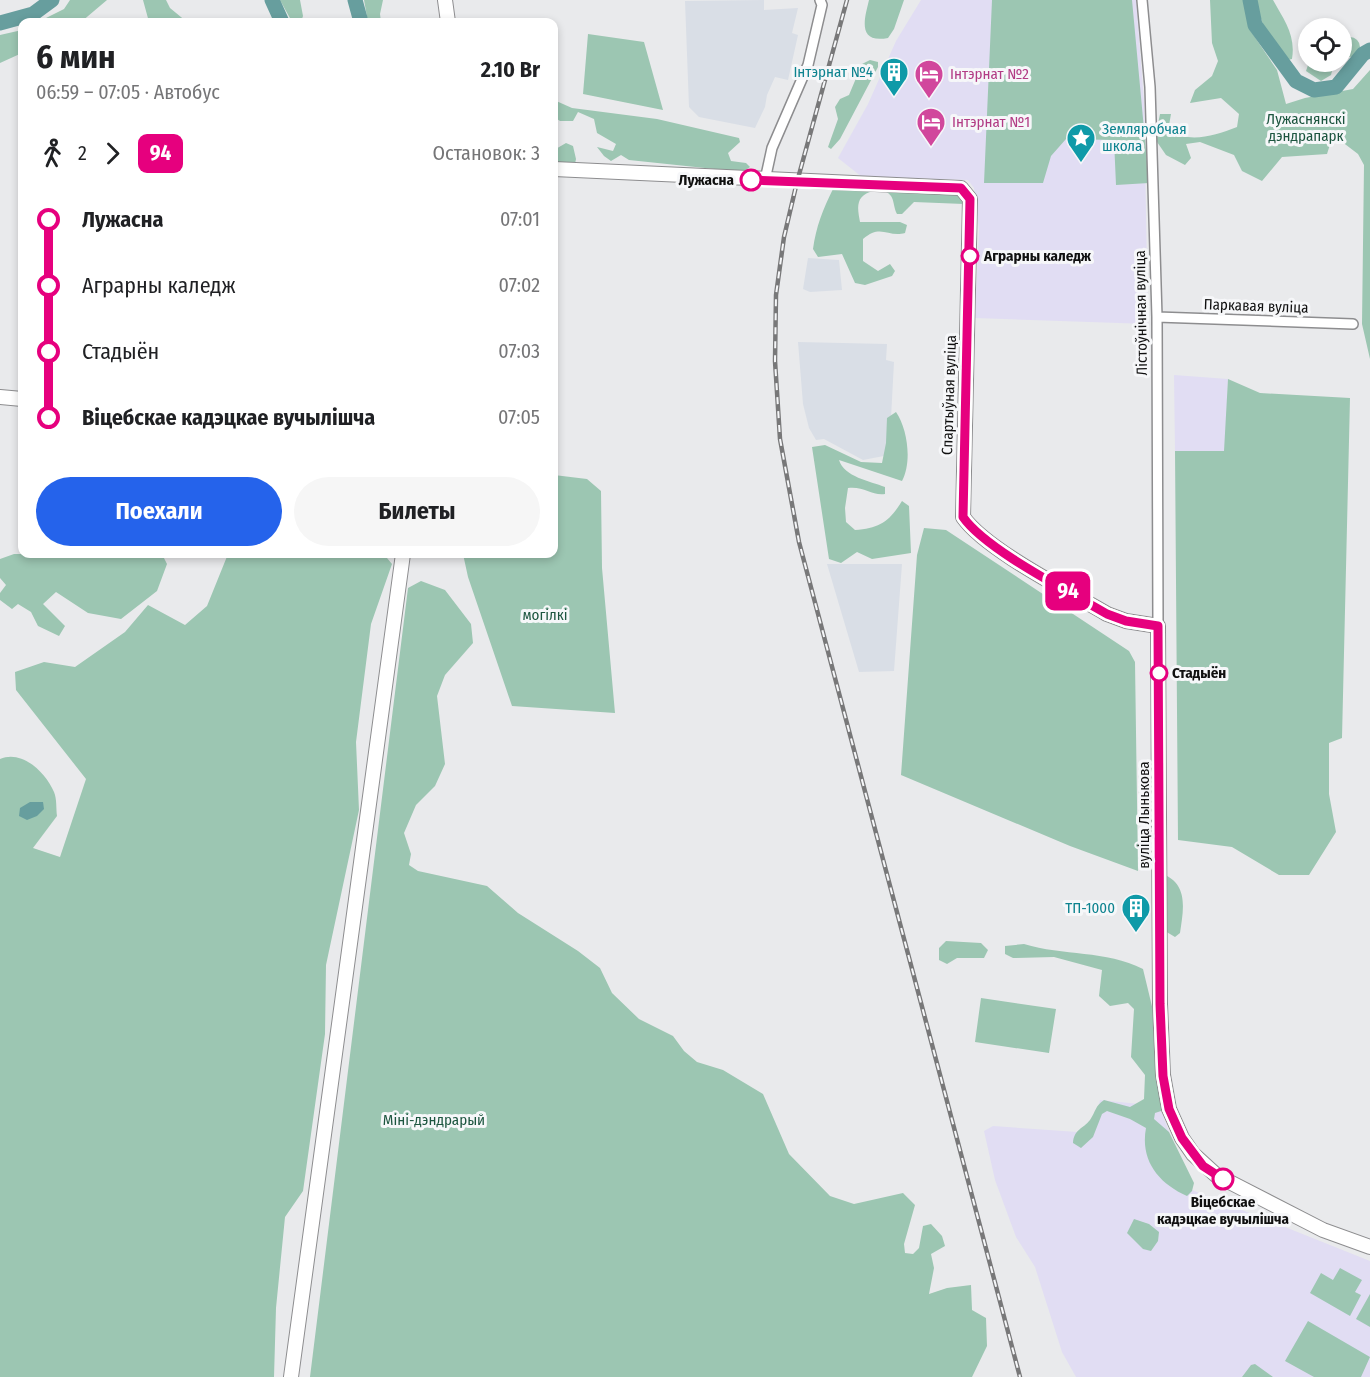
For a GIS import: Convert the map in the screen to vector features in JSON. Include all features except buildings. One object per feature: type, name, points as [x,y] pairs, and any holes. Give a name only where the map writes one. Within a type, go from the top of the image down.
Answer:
[{"type":"street","points":[[445,0],[447,18]]},
{"type":"street","points":[[558,169],[765,180],[772,148],[808,65],[822,5],[820,0]]},
{"type":"street","name":"Лістоўнічная вуліца","points":[[1142,0],[1150,87],[1157,316],[1158,626]]},
{"type":"street","name":"Спартыўная вуліца","points":[[765,180],[961,188],[970,199],[963,517],[970,527],[994,544],[1107,614],[1126,621],[1158,626]]},
{"type":"street","name":"Паркавая вуліца","points":[[1157,316],[1353,324]]},
{"type":"street","points":[[0,397],[18,399]]},
{"type":"street","points":[[291,1377],[402,558]]},
{"type":"street","name":"вуліца Лынькова","points":[[1158,626],[1160,1004],[1163,1076],[1169,1109],[1182,1138],[1193,1154],[1216,1175],[1323,1230],[1370,1247]]},
{"type":"shaded area","points":[[764,0],[764,10],[798,8],[792,33],[798,35],[788,80],[775,77],[755,128],[699,117],[689,107],[685,1]]},
{"type":"shaded area","name":"Аграрны каледж","points":[[921,0],[1136,0],[1144,102],[1148,324],[975,318],[979,230],[974,188],[968,180],[862,177],[838,158],[868,104],[896,41]]},
{"type":"shaded area","points":[[808,258],[839,260],[842,290],[810,292],[803,289]]},
{"type":"shaded area","points":[[798,342],[887,344],[886,360],[894,362],[889,455],[863,460],[824,439],[816,440],[809,428],[803,404]]},
{"type":"shaded area","points":[[1174,375],[1228,379],[1225,452],[1175,451]]},
{"type":"shaded area","points":[[827,564],[902,564],[894,671],[859,672]]},
{"type":"shaded area","name":"Віцебскае кадэцкае вучылішча","points":[[1100,1100],[1159,1106],[1192,1190],[1370,1261],[1370,1377],[1076,1377],[1062,1352],[1035,1267],[1016,1237],[995,1180],[984,1131],[993,1126],[1092,1133]]},
{"type":"green space","points":[[70,0],[107,0],[86,18],[46,18],[64,9]]},
{"type":"green space","points":[[143,0],[166,0],[170,8],[182,18],[148,18]]},
{"type":"green space","points":[[280,0],[300,0],[302,18],[290,18]]},
{"type":"green space","points":[[364,0],[383,0],[380,18],[367,18]]},
{"type":"green space","points":[[869,0],[904,0],[894,29],[888,38],[878,39],[867,33],[865,21]]},
{"type":"green space","points":[[992,0],[1132,0],[1149,183],[1116,185],[1114,140],[1066,139],[1051,156],[1043,183],[984,183]]},
{"type":"green space","name":"Лужаснянскі дэндрапарк","points":[[1210,0],[1244,0],[1250,30],[1277,70],[1286,104],[1353,89],[1370,70],[1370,359],[1362,324],[1364,165],[1358,154],[1333,135],[1327,154],[1282,157],[1262,181],[1242,171],[1234,155],[1200,142],[1186,144],[1191,158],[1185,165],[1166,155],[1155,139],[1160,114],[1171,114],[1168,131],[1185,137],[1202,137],[1237,127],[1239,114],[1221,98],[1190,103],[1195,90],[1212,76],[1218,61],[1212,43]]},
{"type":"green space","points":[[1255,0],[1273,0],[1291,35],[1292,59],[1288,60],[1266,34]]},
{"type":"green space","points":[[18,31],[18,55],[0,63],[0,35]]},
{"type":"green space","points":[[588,34],[644,42],[663,110],[583,94]]},
{"type":"green space","points":[[1352,38],[1359,43],[1359,51],[1352,56]]},
{"type":"green space","points":[[870,60],[878,62],[878,67],[840,139],[831,149],[828,147],[838,119],[835,107],[840,99],[849,95],[862,64]]},
{"type":"green space","points":[[1308,72],[1332,72],[1331,75],[1321,81]]},
{"type":"green space","points":[[558,102],[572,108],[657,119],[739,138],[740,142],[728,153],[731,161],[746,163],[750,167],[743,172],[629,160],[621,155],[611,161],[597,147],[613,151],[616,144],[597,133],[594,119],[578,112],[573,121],[558,120]]},
{"type":"green space","points":[[566,143],[573,146],[575,164],[558,164],[558,148]]},
{"type":"green space","points":[[844,186],[964,195],[964,204],[914,202],[902,214],[897,214],[888,193],[879,190],[864,195],[858,204],[860,222],[900,222],[907,225],[905,233],[894,234],[880,231],[869,234],[863,239],[863,261],[878,271],[890,264],[895,271],[892,276],[865,285],[855,283],[842,254],[818,257],[813,249],[820,218],[833,189]]},
{"type":"green space","points":[[1228,379],[1260,393],[1350,398],[1342,738],[1329,743],[1329,794],[1336,832],[1309,875],[1279,875],[1232,847],[1178,840],[1175,451],[1224,451]]},
{"type":"green space","points":[[896,412],[906,437],[908,456],[902,481],[839,460],[846,471],[885,487],[885,494],[848,488],[845,508],[846,522],[855,530],[871,528],[888,519],[902,501],[909,506],[911,553],[872,559],[857,552],[841,563],[829,559],[812,447],[825,445],[861,462],[882,463],[887,418]]},
{"type":"green space","name":"могілкі","points":[[558,475],[587,479],[601,491],[602,568],[615,713],[512,706],[468,577],[464,558],[558,558]]},
{"type":"green space","points":[[924,528],[946,530],[1129,651],[1135,662],[1138,871],[1070,846],[901,775],[917,555]]},
{"type":"green space","points":[[14,554],[18,554],[18,558],[164,558],[167,564],[157,591],[121,619],[88,613],[56,592],[43,604],[65,626],[59,636],[38,626],[31,612],[18,604],[12,609],[0,600],[0,593],[6,585],[0,578],[0,559]]},
{"type":"green space","points":[[226,558],[387,558],[392,564],[371,624],[356,742],[359,810],[326,965],[325,1034],[303,1191],[285,1217],[276,1308],[274,1377],[0,1377],[0,759],[17,757],[25,760],[45,777],[50,785],[56,798],[57,816],[33,848],[60,857],[86,779],[16,690],[15,672],[44,662],[75,667],[125,632],[148,605],[185,625],[207,606]]},
{"type":"green space","name":"Міні-дэндрарый","points":[[421,581],[445,590],[471,624],[473,643],[445,675],[437,696],[445,764],[435,786],[416,805],[404,833],[411,854],[409,865],[418,871],[487,886],[518,913],[578,951],[600,968],[612,993],[639,1019],[673,1036],[684,1051],[697,1062],[723,1070],[763,1094],[789,1154],[830,1196],[854,1204],[903,1193],[915,1205],[904,1244],[905,1253],[913,1254],[919,1248],[923,1226],[931,1224],[942,1236],[945,1246],[931,1254],[934,1268],[929,1294],[947,1288],[971,1285],[972,1310],[986,1318],[987,1346],[972,1377],[310,1377],[408,588]]},
{"type":"green space","points":[[1165,875],[1178,886],[1183,900],[1180,933],[1175,937],[1165,931]]},
{"type":"green space","points":[[946,941],[981,943],[988,950],[984,958],[957,958],[947,964],[939,960],[939,948]]},
{"type":"green space","points":[[1024,944],[1114,959],[1143,969],[1156,1023],[1164,1110],[1155,1113],[1154,1119],[1169,1132],[1194,1183],[1192,1191],[1187,1196],[1168,1184],[1153,1169],[1146,1150],[1146,1128],[1130,1119],[1107,1111],[1102,1114],[1093,1137],[1081,1148],[1073,1143],[1077,1132],[1090,1120],[1104,1100],[1130,1107],[1144,1099],[1145,1075],[1131,1057],[1134,1009],[1128,1003],[1110,1006],[1099,996],[1102,970],[1054,957],[1013,958],[1005,954],[1005,946]]},
{"type":"green space","points":[[981,998],[1056,1009],[1049,1053],[975,1042]]},
{"type":"green space","points":[[1134,1219],[1149,1224],[1159,1232],[1158,1241],[1151,1251],[1143,1249],[1127,1233]]},
{"type":"green space","points":[[1340,1268],[1362,1280],[1355,1292],[1361,1295],[1350,1316],[1310,1293],[1321,1273],[1333,1280]]},
{"type":"green space","points":[[1370,1294],[1370,1327],[1356,1319]]},
{"type":"green space","points":[[1308,1321],[1370,1357],[1361,1377],[1314,1377],[1285,1361]]},
{"type":"green space","points":[[1255,1364],[1273,1377],[1242,1377],[1251,1365]]},
{"type":"water","points":[[30,802],[43,802],[44,809],[37,816],[27,820],[19,816],[20,808]]},
{"type":"waterway","points":[[18,18],[33,14],[52,0]]},
{"type":"waterway","points":[[272,0],[280,18]]},
{"type":"waterway","points":[[355,0],[360,18]]},
{"type":"waterway","points":[[1250,0],[1255,25],[1296,81],[1314,90],[1336,87],[1363,54],[1370,50]]},
{"type":"waterway","points":[[0,23],[18,18]]},
{"type":"railway","points":[[847,0],[784,237],[776,295],[775,361],[780,439],[799,542],[1020,1377]]},
{"type":"bus line","name":"94","points":[[751,180],[961,188],[970,199],[963,517],[970,527],[994,544],[1107,614],[1116,619],[1158,626],[1161,810],[1159,916],[1163,1076],[1169,1109],[1182,1138],[1203,1166],[1223,1179]]},
{"type":"place","name":"Інтэрнат №4","points":[[894,98]]},
{"type":"place","name":"Інтэрнат №2","points":[[929,100]]},
{"type":"place","name":"Інтэрнат №1","points":[[931,148]]},
{"type":"place","name":"Земляробчая школа","points":[[1081,164]]},
{"type":"place","name":"Лужасна","points":[[751,180]]},
{"type":"place","name":"Аграрны каледж","points":[[970,256]]},
{"type":"place","name":"Стадыён","points":[[1159,673]]},
{"type":"place","name":"ТП-1000","points":[[1136,934]]},
{"type":"place","name":"Віцебскае кадэцкае вучылішча","points":[[1223,1179]]}]
